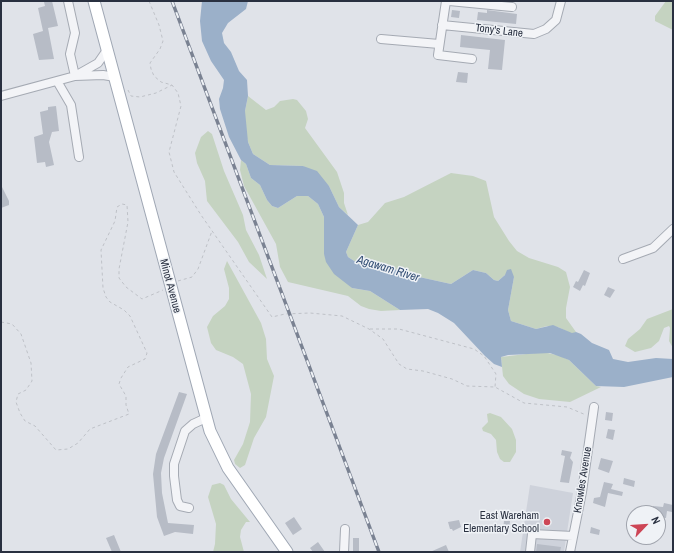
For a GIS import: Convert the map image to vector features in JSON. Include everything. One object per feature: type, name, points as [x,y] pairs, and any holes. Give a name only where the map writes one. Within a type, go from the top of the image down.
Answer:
[{"type":"main road","name":"Minot Avenue","points":[[94,1],[206,418],[214,440],[228,468],[287,552]]},
{"type":"street","points":[[68,1],[75,33],[70,54],[75,76]]},
{"type":"street","points":[[446,1],[438,56],[472,59]]},
{"type":"street","points":[[449,1],[512,7]]},
{"type":"street","name":"Tony's Lane","points":[[442,26],[534,34],[546,29],[556,20],[561,1]]},
{"type":"street","points":[[381,39],[439,44]]},
{"type":"street","points":[[75,76],[100,62],[107,50]]},
{"type":"street","points":[[1,96],[75,76],[103,75],[115,78]]},
{"type":"street","points":[[57,81],[71,105],[79,157]]},
{"type":"street","points":[[623,259],[653,248],[673,229]]},
{"type":"street","name":"Knowles Avenue","points":[[570,552],[582,492],[591,419],[594,407]]},
{"type":"street","points":[[189,508],[180,506],[177,500],[174,464],[185,432],[193,424],[206,418]]},
{"type":"street","points":[[344,552],[345,529]]},
{"type":"street","points":[[530,552],[532,534],[573,536]]},
{"type":"path","points":[[149,1],[159,25],[163,41],[160,49],[150,63],[151,69],[154,76],[161,82],[172,85],[178,93],[181,106],[169,152],[170,161],[182,186],[272,317],[285,314],[327,314],[342,316],[369,329],[383,339],[399,364],[407,370],[423,371],[467,386],[495,387],[524,403],[567,407],[583,413],[591,419]]},
{"type":"path","points":[[115,78],[126,85],[131,96],[135,97],[156,94],[172,85]]},
{"type":"path","points":[[1,322],[12,324],[21,334],[31,364],[32,381],[26,390],[18,394],[16,402],[20,413],[25,421],[35,426],[56,450],[68,449],[78,444],[90,429],[125,417],[129,414],[126,405],[126,396],[119,384],[128,366],[145,359],[148,353],[130,316],[124,310],[110,302],[106,297],[103,288],[101,250],[113,226],[117,207],[122,204],[127,205],[128,222],[119,268],[119,278],[126,287],[142,300],[152,297],[183,279],[192,277],[198,269],[212,231]]},
{"type":"path","points":[[369,329],[399,329],[474,349],[484,356],[496,374],[495,387]]},
{"type":"shaded area","name":"East Wareham Elementary School","points":[[530,485],[573,493],[564,552],[520,552]]},
{"type":"green space","points":[[666,1],[673,1],[673,30],[655,21],[655,16]]},
{"type":"green space","points":[[248,96],[266,110],[274,107],[280,101],[293,99],[297,100],[306,111],[308,119],[305,128],[337,172],[344,193],[344,203],[348,215],[339,207],[329,186],[303,166],[270,165],[253,154],[245,130],[245,111]]},
{"type":"green space","points":[[208,131],[212,134],[224,171],[243,215],[246,230],[259,255],[267,279],[249,262],[238,242],[207,201],[205,181],[197,163],[195,153],[201,137]]},
{"type":"green space","points":[[241,160],[246,164],[251,178],[260,185],[267,200],[272,206],[278,208],[297,196],[308,196],[318,204],[324,217],[324,254],[352,288],[370,291],[400,310],[381,311],[369,309],[361,306],[348,296],[288,282],[280,267],[276,244],[244,186],[240,170]]},
{"type":"green space","points":[[451,173],[473,176],[486,181],[494,217],[517,251],[529,258],[558,267],[566,272],[570,287],[566,308],[566,318],[576,332],[572,334],[558,327],[547,326],[536,329],[511,321],[508,310],[514,277],[505,275],[498,281],[494,280],[486,273],[473,270],[451,284],[401,273],[394,268],[382,264],[362,266],[348,257],[346,252],[358,225],[368,222],[385,203],[404,197]]},
{"type":"green space","points":[[227,261],[261,323],[266,339],[267,359],[274,376],[266,417],[254,438],[245,465],[240,468],[235,464],[234,460],[243,444],[250,422],[251,394],[243,364],[233,357],[216,350],[211,343],[207,327],[213,316],[225,306],[229,299],[229,288],[224,269]]},
{"type":"green space","points":[[673,309],[673,348],[669,341],[669,326],[664,328],[659,341],[651,348],[635,352],[625,346],[628,339],[640,329],[647,319]]},
{"type":"green space","points":[[543,352],[561,356],[569,360],[596,386],[601,387],[570,402],[539,399],[524,394],[509,384],[503,376],[501,357]]},
{"type":"green space","points":[[490,413],[501,417],[512,429],[516,440],[516,452],[510,462],[504,462],[500,459],[497,452],[496,440],[491,434],[483,431],[482,428],[488,422],[487,414]]},
{"type":"green space","points":[[220,483],[224,485],[231,499],[250,522],[246,522],[241,530],[240,537],[244,552],[213,552],[216,524],[208,497],[212,485]]},
{"type":"water","name":"Agawam River","points":[[202,1],[248,1],[246,9],[228,23],[222,33],[224,43],[231,52],[239,71],[247,80],[248,96],[245,111],[248,142],[253,154],[270,165],[303,166],[317,171],[329,186],[339,207],[358,225],[346,252],[348,257],[362,266],[389,265],[401,273],[451,284],[473,270],[486,273],[494,280],[498,281],[505,275],[507,270],[511,269],[514,277],[508,310],[511,321],[536,329],[553,325],[572,333],[576,332],[592,343],[609,350],[613,359],[628,362],[656,358],[673,359],[673,377],[624,387],[596,386],[569,360],[550,353],[508,355],[501,357],[502,367],[494,364],[454,323],[438,313],[428,309],[400,310],[370,291],[352,288],[334,274],[326,262],[324,254],[324,217],[318,204],[308,196],[297,196],[278,208],[272,206],[267,200],[260,185],[251,178],[246,164],[241,160],[229,137],[220,109],[219,99],[224,80],[211,61],[202,41],[200,21]]},
{"type":"building","points":[[52,1],[58,26],[48,28],[54,59],[39,60],[33,34],[43,31],[38,8],[45,6],[44,2]]},
{"type":"building","points":[[452,10],[460,11],[459,18],[451,17]]},
{"type":"building","points":[[487,10],[517,14],[516,24],[477,20],[478,12],[487,13]]},
{"type":"building","points":[[461,35],[505,40],[502,70],[488,69],[490,50],[460,47]]},
{"type":"building","points":[[458,72],[468,73],[467,83],[456,82]]},
{"type":"building","points":[[56,106],[59,131],[52,132],[49,142],[54,165],[46,167],[45,162],[37,163],[34,137],[43,134],[40,112],[48,110],[48,107]]},
{"type":"building","points":[[1,185],[9,201],[9,205],[1,208]]},
{"type":"building","points":[[584,270],[590,273],[585,286],[583,285],[580,291],[573,287],[576,281],[578,282]]},
{"type":"building","points":[[608,287],[615,290],[610,298],[604,295]]},
{"type":"building","points":[[179,392],[187,394],[164,458],[161,473],[162,493],[168,523],[194,525],[193,534],[175,532],[164,536],[157,517],[153,474],[156,454]]},
{"type":"building","points":[[606,412],[613,413],[612,421],[605,420]]},
{"type":"building","points":[[608,429],[615,430],[613,440],[606,438]]},
{"type":"building","points":[[562,450],[572,452],[570,458],[573,462],[569,483],[560,482],[565,456],[561,455]]},
{"type":"building","points":[[601,458],[613,461],[609,473],[598,469]]},
{"type":"building","points":[[624,478],[635,481],[634,487],[623,484]]},
{"type":"building","points":[[604,482],[613,484],[611,489],[623,492],[622,496],[608,493],[605,507],[593,503],[594,498],[600,497]]},
{"type":"building","points":[[664,503],[673,505],[672,512],[667,511],[666,518],[666,505],[664,505]]},
{"type":"building","points":[[294,517],[302,529],[293,535],[285,523]]},
{"type":"building","points":[[459,520],[461,527],[453,531],[450,529],[448,522]]},
{"type":"building","points":[[504,521],[510,521],[509,531],[503,530]]},
{"type":"building","points":[[591,527],[600,530],[599,535],[590,533]]},
{"type":"building","points":[[114,535],[121,552],[112,552],[106,538]]},
{"type":"building","points":[[353,538],[359,538],[359,552],[353,552]]},
{"type":"building","points":[[318,542],[325,552],[313,552],[310,548]]},
{"type":"building","points":[[537,544],[561,547],[560,552],[536,552]]},
{"type":"building","points":[[446,545],[449,552],[430,552]]},
{"type":"railway","points":[[172,1],[379,552]]},
{"type":"place","name":"East Wareham Elementary School","points":[[547,522]]}]
